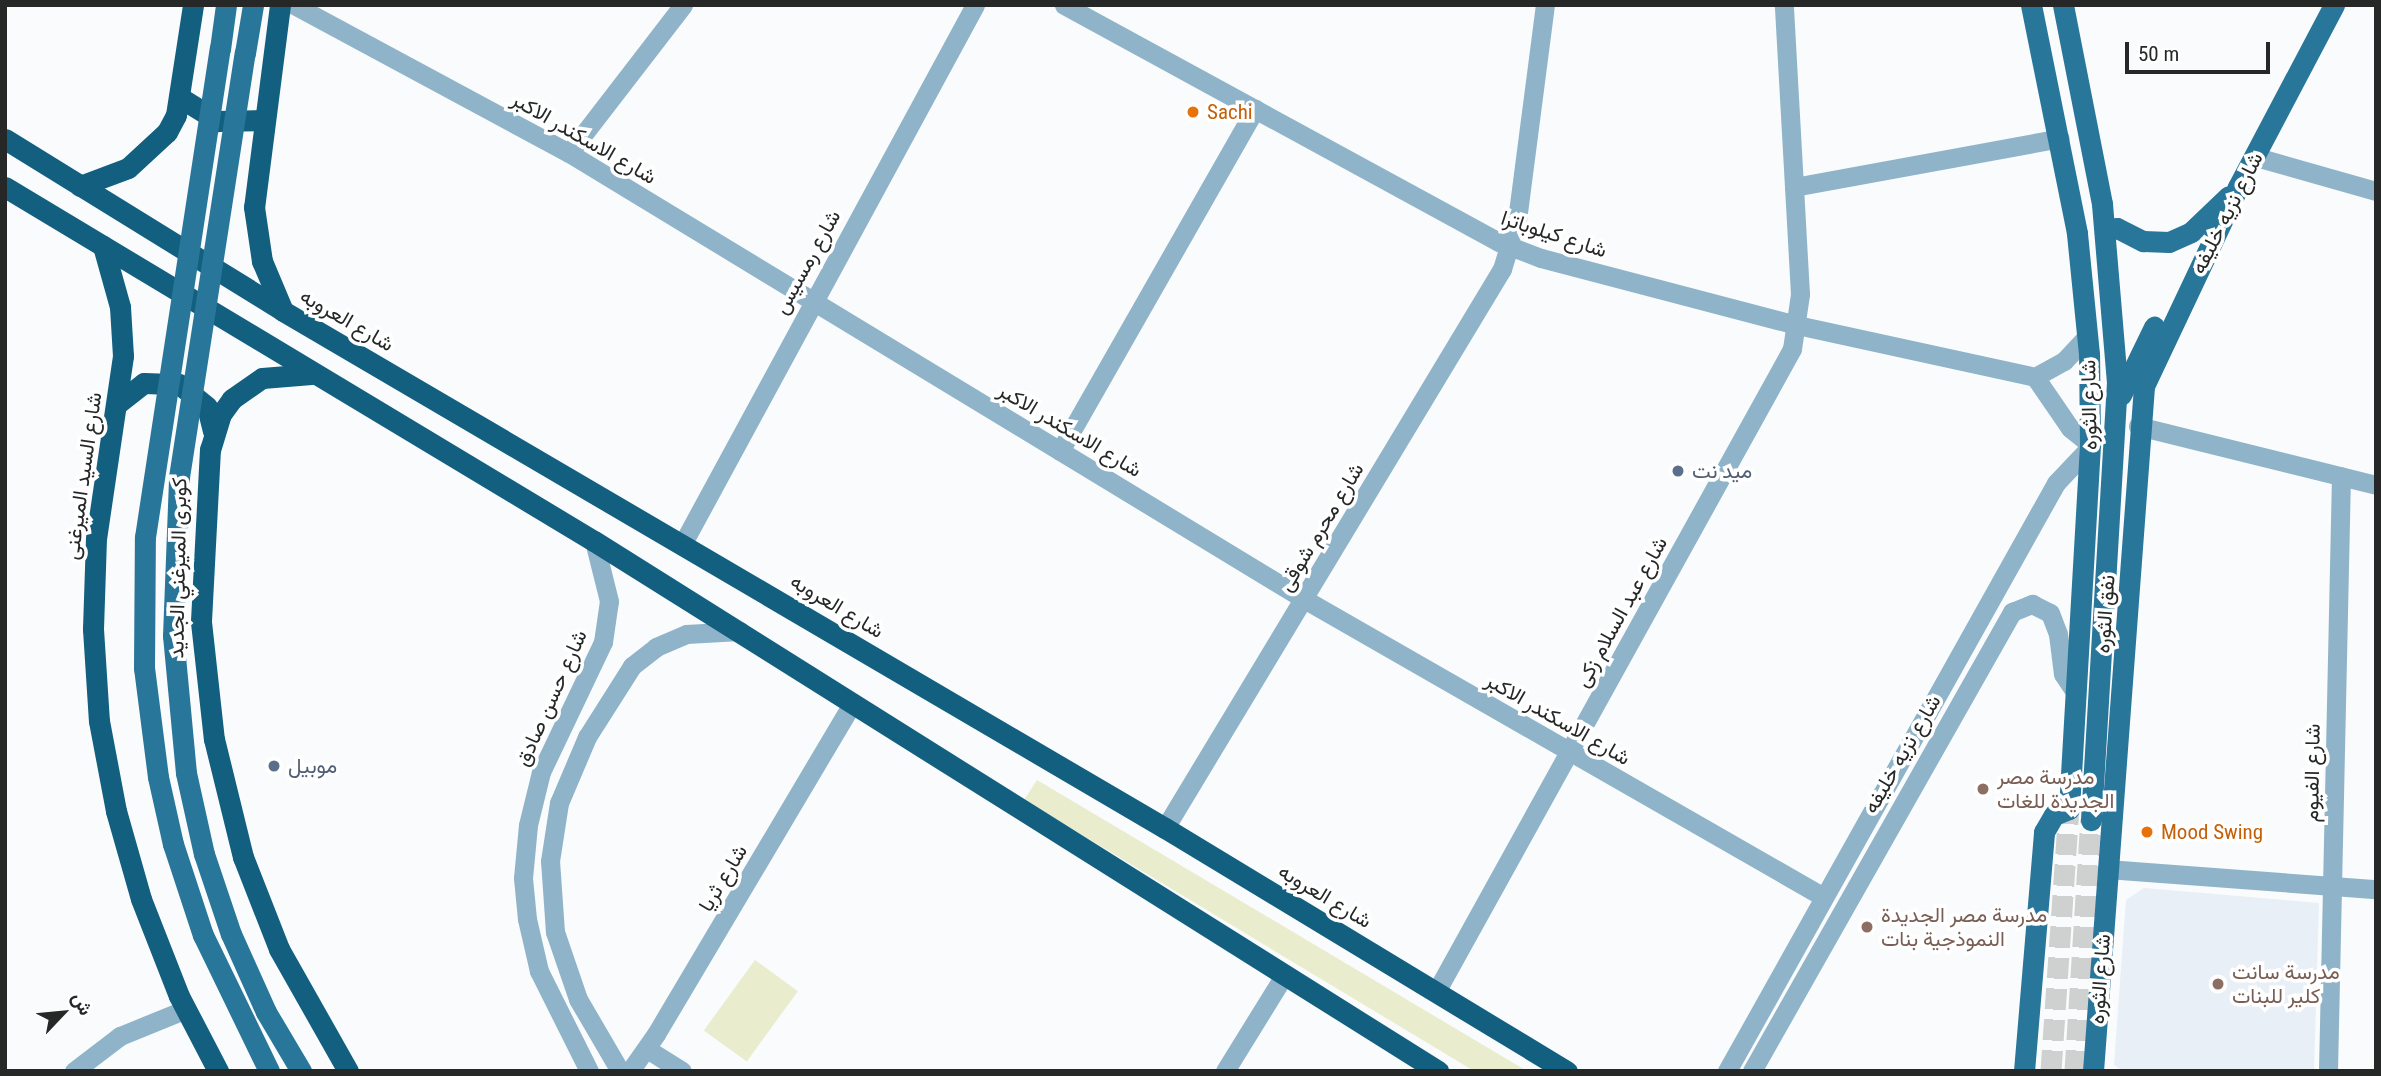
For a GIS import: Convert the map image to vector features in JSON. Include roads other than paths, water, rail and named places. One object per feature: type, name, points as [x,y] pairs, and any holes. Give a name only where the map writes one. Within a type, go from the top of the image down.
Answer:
[{"type":"highway","points":[[80,186],[113,176],[142,158],[167,132],[176,115],[193,5]]},
{"type":"highway","points":[[281,5],[255,181],[257,234],[283,311]]},
{"type":"highway","points":[[179,97],[218,121],[264,120]]},
{"type":"highway","name":"شارع العروبه","points":[[5,139],[283,311],[1165,828],[1567,1071]]},
{"type":"highway","points":[[6,189],[594,541],[740,631],[851,706],[1438,1071]]},
{"type":"highway","name":"شارع السيد الميرغنى","points":[[103,246],[122,331],[117,404],[100,493],[94,572],[99,721],[127,855],[186,1009],[218,1071]]},
{"type":"highway","points":[[213,431],[232,399],[246,387],[280,373],[316,375]]},
{"type":"highway","points":[[117,404],[144,383],[179,384],[199,397],[213,431],[201,622],[222,782],[243,857],[279,949],[348,1071]]},
{"type":"main road","name":"كوبرى الميرغني الجديد","points":[[226,5],[152,472],[142,590],[144,668],[158,777],[187,890],[227,992],[270,1071]]},
{"type":"main road","name":"كوبرى الميرغني الجديد","points":[[253,5],[179,477],[173,636],[182,745],[204,854],[247,973],[300,1071]]},
{"type":"main road","name":"شارع الثوره","points":[[2024,1071],[2044,832],[2054,815],[2069,810],[2090,445],[2088,335],[2077,233],[2060,138],[2031,5]]},
{"type":"main road","name":"شارع الثوره","points":[[2063,5],[2105,230],[2117,407]]},
{"type":"main road","name":"شارع نزيه خليفه","points":[[2138,426],[2148,370],[2238,187],[2333,5]]},
{"type":"main road","points":[[2105,230],[2120,229],[2150,243],[2175,241],[2191,232],[2238,187]]},
{"type":"main road","points":[[2117,407],[2134,361],[2171,297],[2191,284]]},
{"type":"main road","name":"نفق الثوره","points":[[2091,820],[2117,407]]},
{"type":"main road","name":"شارع الثوره","points":[[2096,1069],[2138,426]]},
{"type":"street","name":"شارع الاسكندر الاكبر","points":[[294,5],[569,153],[1304,599],[1822,897]]},
{"type":"street","points":[[569,153],[683,5]]},
{"type":"street","points":[[953,5],[964,24]]},
{"type":"street","name":"شارع رمسيس","points":[[682,543],[811,300],[975,5]]},
{"type":"street","name":"شارع كيلوباترا","points":[[1065,5],[1510,247],[1797,325],[2035,377]]},
{"type":"street","name":"شارع محرم شوقى","points":[[1165,828],[1494,284],[1510,247],[1545,5]]},
{"type":"street","name":"شارع عبد السلام زكى","points":[[1436,992],[1782,371],[1797,325],[1794,187],[1784,5]]},
{"type":"street","points":[[1059,450],[1255,109]]},
{"type":"street","points":[[1794,187],[2060,138]]},
{"type":"street","points":[[2256,157],[2376,191]]},
{"type":"street","points":[[2088,335],[2064,361],[2035,377],[2070,428],[2090,445]]},
{"type":"street","points":[[2138,426],[2376,485]]},
{"type":"street","name":"شارع نزيه خليفه","points":[[1727,1071],[1868,813],[2059,478],[2090,445]]},
{"type":"street","name":"شارع الفيوم","points":[[2328,1071],[2341,476]]},
{"type":"street","name":"شارع حسن صادق","points":[[589,1071],[539,971],[527,919],[523,878],[527,825],[541,772],[603,642],[608,591],[594,541]]},
{"type":"street","name":"شارع نزيه خليفه","points":[[1752,1071],[2012,612],[2032,604],[2050,613],[2059,634],[2063,674],[2076,693]]},
{"type":"street","points":[[620,1071],[578,999],[555,932],[550,861],[559,803],[587,737],[632,666],[656,647],[686,635],[740,631]]},
{"type":"street","name":"شارع ثريا","points":[[629,1071],[646,1049],[851,706]]},
{"type":"street","points":[[1868,813],[1889,825]]},
{"type":"street","points":[[2107,869],[2376,889]]},
{"type":"street","points":[[1225,1071],[1285,974]]},
{"type":"street","points":[[74,1071],[120,1036],[186,1009]]},
{"type":"street","points":[[646,1049],[682,1071]]},
{"type":"tunnel","points":[[2051,1071],[2069,809]]},
{"type":"tunnel","points":[[2075,1071],[2091,820]]},
{"type":"place","name":"Sachi","points":[[1193,112]]},
{"type":"place","name":"ميد نت","points":[[1678,471]]},
{"type":"place","name":"موبيل","points":[[274,766]]},
{"type":"place","name":"مدرسة مصر الجديدة للغات","points":[[1983,789]]},
{"type":"place","name":"Mood Swing","points":[[2147,832]]},
{"type":"place","name":"مدرسة مصر الجديدة النموذجية بنات","points":[[1867,927]]},
{"type":"place","name":"مدرسة سانت كلير للبنات","points":[[2218,984]]}]
